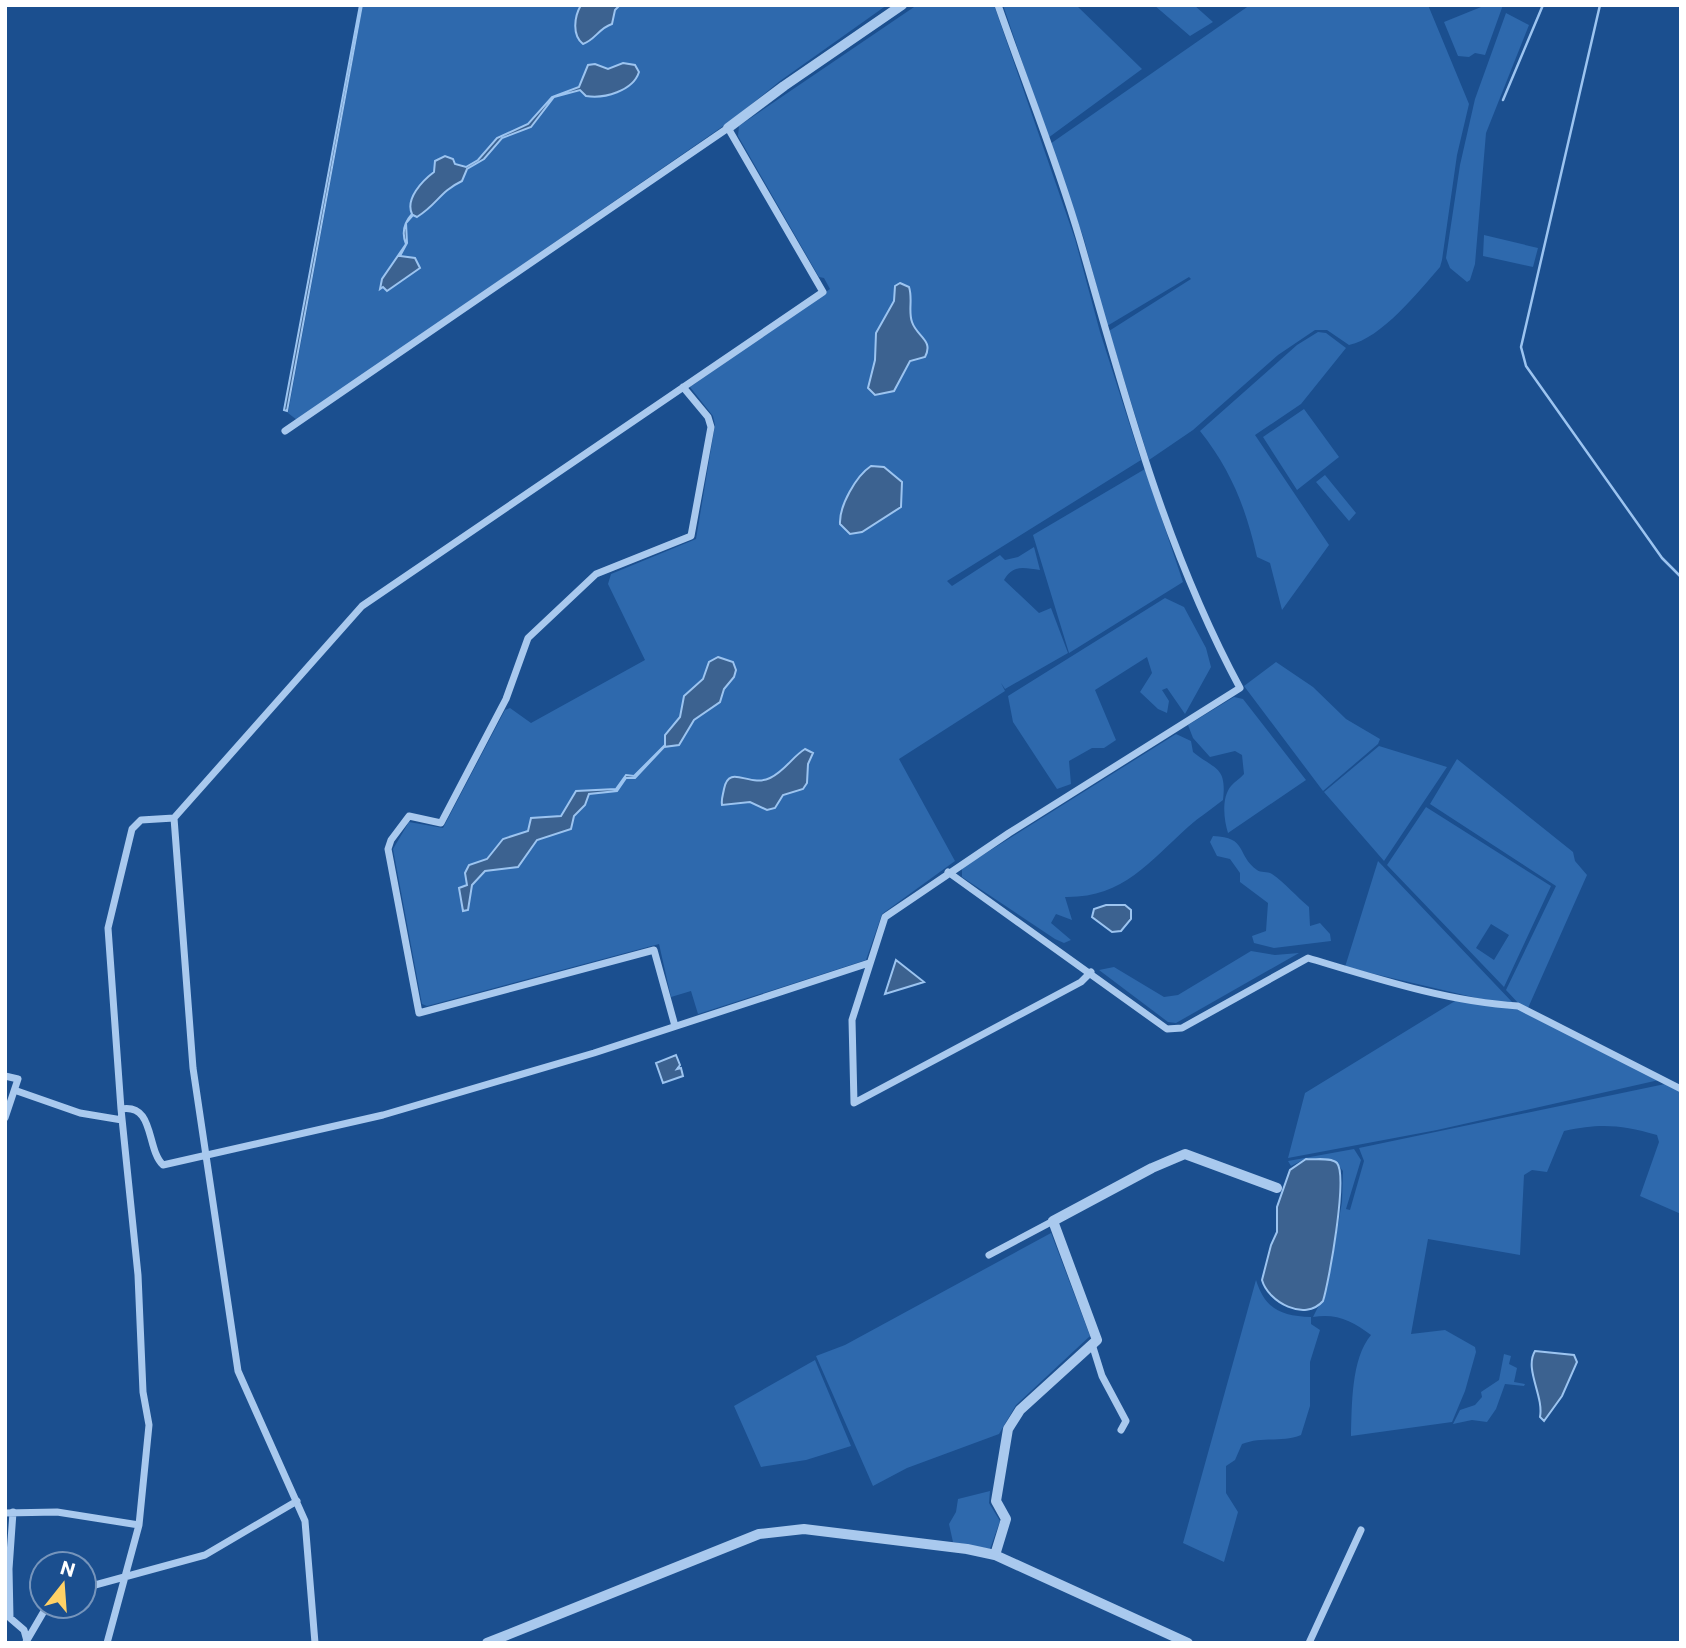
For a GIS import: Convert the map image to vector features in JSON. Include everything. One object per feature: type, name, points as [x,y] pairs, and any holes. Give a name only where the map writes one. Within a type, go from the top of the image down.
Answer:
[{"type":"street","points":[[285,431],[729,128],[784,86],[902,5]]},
{"type":"street","points":[[998,5],[1079,239],[1104,331],[1178,558],[1214,639],[1240,688],[948,872],[885,917],[869,962],[851,1029],[854,1103],[1081,982],[1091,972]]},
{"type":"street","points":[[107,1643],[139,1525],[149,1425],[143,1392],[138,1275],[121,1109],[108,928],[132,829],[141,820],[174,818],[362,606],[823,292],[729,128]]},
{"type":"street","points":[[675,1026],[654,950],[419,1013],[388,849],[391,840],[409,816],[441,823],[506,699],[528,638],[596,575],[691,536],[711,428],[708,417],[683,387]]},
{"type":"street","points":[[174,818],[193,1068],[238,1371],[305,1521],[315,1643]]},
{"type":"street","points":[[948,872],[1091,972],[1158,1025],[1175,1031],[1308,958],[1405,984],[1497,1005],[1518,1006],[1681,1089]]},
{"type":"street","points":[[121,1109],[130,1108],[140,1113],[150,1128],[155,1158],[163,1165],[383,1115],[675,1026],[869,962]]},
{"type":"street","points":[[5,1076],[18,1079],[17,1091],[5,1118]]},
{"type":"street","points":[[17,1091],[80,1113],[122,1120]]},
{"type":"street","points":[[989,1255],[1152,1168],[1185,1154],[1277,1188]]},
{"type":"street","points":[[995,1555],[1006,1519],[996,1501],[1008,1429],[1020,1410],[1097,1340],[1053,1222]]},
{"type":"street","points":[[1092,1345],[1102,1376],[1126,1421],[1121,1430]]},
{"type":"street","points":[[98,1584],[205,1555],[297,1501]]},
{"type":"street","points":[[27,1642],[24,1630],[10,1618],[9,1512],[57,1511],[139,1525]]},
{"type":"street","points":[[487,1643],[759,1534],[804,1529],[967,1549],[995,1555],[1188,1643]]},
{"type":"street","points":[[1309,1643],[1361,1530]]},
{"type":"street","points":[[27,1642],[39,1620]]},
{"type":"shaded area","points":[[362,5],[287,411],[284,410]]},
{"type":"shaded area","points":[[363,5],[887,5],[780,81],[732,120],[297,420],[288,413]]},
{"type":"shaded area","points":[[581,5],[620,5],[615,10],[612,24],[583,44],[577,36],[575,26]]},
{"type":"shaded area","points":[[917,5],[994,5],[1075,239],[1100,332],[1141,460],[947,581],[952,586],[1000,555],[1005,560],[1018,557],[1034,547],[1040,570],[1015,569],[1004,580],[1039,613],[1051,608],[1068,653],[1005,689],[1001,683],[1005,691],[899,759],[955,861],[882,914],[866,960],[698,1014],[691,991],[671,997],[659,944],[427,1006],[422,1004],[393,849],[409,822],[443,828],[505,710],[510,708],[531,723],[645,660],[608,584],[611,574],[696,539],[715,425],[713,416],[690,387],[830,289],[824,278],[819,277],[738,136],[739,126]]},
{"type":"shaded area","points":[[1003,5],[1076,5],[1142,69],[1048,138]]},
{"type":"shaded area","points":[[1154,5],[1194,5],[1213,22],[1190,36]]},
{"type":"shaded area","points":[[1250,5],[1428,5],[1469,104],[1457,155],[1442,260],[1440,267],[1410,301],[1374,333],[1349,345],[1327,330],[1315,330],[1278,355],[1193,430],[1149,460],[1109,331],[1191,279],[1189,277],[1107,326],[1084,239],[1050,144]]},
{"type":"shaded area","points":[[1486,5],[1503,5],[1485,55],[1475,53],[1469,57],[1458,56],[1444,22]]},
{"type":"shaded area","points":[[1506,13],[1529,25],[1486,133],[1475,264],[1467,282],[1450,268],[1446,258],[1460,165],[1475,99]]},
{"type":"shaded area","points":[[623,63],[635,65],[639,72],[631,84],[617,92],[601,96],[586,96],[580,90],[554,97],[531,127],[502,138],[484,159],[467,169],[462,181],[448,189],[417,217],[413,215],[406,223],[407,243],[400,256],[415,258],[420,268],[387,291],[383,287],[380,289],[382,279],[406,244],[405,224],[412,214],[410,208],[413,196],[434,172],[435,161],[445,156],[453,159],[455,164],[466,167],[478,160],[497,138],[528,124],[552,97],[579,87],[588,65],[595,64],[608,69]]},
{"type":"shaded area","points":[[1484,235],[1538,248],[1533,267],[1483,256]]},
{"type":"shaded area","points":[[900,283],[909,287],[912,322],[926,342],[927,351],[925,357],[910,361],[894,391],[875,395],[868,388],[875,360],[876,333],[894,301],[895,286]]},
{"type":"shaded area","points":[[1318,332],[1326,333],[1346,348],[1301,404],[1255,435],[1329,545],[1282,610],[1270,563],[1257,557],[1236,490],[1200,431],[1297,345]]},
{"type":"shaded area","points":[[1304,409],[1339,457],[1297,490],[1263,437]]},
{"type":"shaded area","points":[[871,466],[884,467],[902,482],[901,507],[862,532],[850,534],[840,524],[842,509],[854,484]]},
{"type":"shaded area","points":[[1145,469],[1183,582],[1069,653],[1033,535]]},
{"type":"shaded area","points":[[1325,475],[1356,513],[1349,521],[1316,482]]},
{"type":"shaded area","points":[[1165,598],[1184,607],[1206,648],[1211,667],[1185,714],[1167,688],[1162,690],[1169,701],[1167,713],[1158,709],[1140,692],[1152,673],[1147,657],[1095,690],[1116,740],[1104,748],[1092,748],[1069,761],[1071,784],[1057,789],[1013,722],[1008,696]]},
{"type":"shaded area","points":[[718,657],[733,662],[736,670],[734,677],[724,689],[720,702],[694,720],[679,745],[664,747],[635,778],[626,778],[617,791],[589,794],[585,805],[574,816],[571,829],[537,840],[518,867],[485,871],[472,885],[468,910],[463,911],[459,888],[467,885],[465,873],[469,865],[487,859],[503,839],[528,831],[531,818],[561,816],[576,791],[616,789],[626,775],[634,776],[665,745],[665,735],[680,717],[684,696],[703,679],[709,662]]},
{"type":"shaded area","points":[[1276,662],[1313,687],[1346,719],[1380,739],[1378,744],[1323,791],[1244,686]]},
{"type":"shaded area","points":[[1234,697],[1243,699],[1306,780],[1228,833],[1225,803],[1231,786],[1244,774],[1242,755],[1235,751],[1210,757],[1193,738],[1188,725]]},
{"type":"shaded area","points":[[1176,734],[1191,741],[1193,752],[1218,770],[1223,781],[1223,800],[1192,823],[1147,865],[1119,885],[1085,896],[1065,897],[1072,920],[1056,914],[1051,923],[1071,940],[1064,943],[1055,939],[962,877],[962,868]]},
{"type":"shaded area","points":[[1379,746],[1447,767],[1384,861],[1324,792]]},
{"type":"shaded area","points":[[805,749],[813,753],[808,764],[807,783],[803,789],[783,795],[775,808],[767,810],[750,802],[722,805],[724,789],[730,778],[770,778]]},
{"type":"shaded area","points":[[1457,759],[1573,852],[1575,861],[1587,875],[1528,1008],[1520,1005],[1506,990],[1556,886],[1430,804]]},
{"type":"shaded area","points":[[1426,807],[1551,886],[1504,987],[1387,865]],"holes":[[[1491,924],[1509,935],[1494,960],[1476,948]]]},
{"type":"shaded area","points":[[1213,836],[1224,837],[1237,843],[1257,870],[1270,873],[1282,882],[1309,907],[1310,926],[1320,923],[1330,934],[1331,941],[1274,948],[1254,943],[1252,936],[1266,931],[1268,903],[1240,882],[1240,873],[1230,859],[1217,856],[1210,842]]},
{"type":"shaded area","points":[[1378,861],[1513,1003],[1498,1003],[1345,967]]},
{"type":"shaded area","points":[[1106,905],[1125,905],[1131,910],[1131,919],[1121,931],[1112,932],[1092,917],[1094,909]]},
{"type":"shaded area","points":[[1251,951],[1275,955],[1299,953],[1176,1023],[1168,1022],[1099,970],[1114,967],[1164,997],[1178,995]]},
{"type":"shaded area","points":[[896,960],[924,982],[885,994]]},
{"type":"shaded area","points":[[1460,998],[1518,1009],[1659,1080],[1437,1130],[1288,1158],[1305,1093]]},
{"type":"shaded area","points":[[676,1055],[680,1065],[677,1069],[681,1068],[683,1076],[663,1083],[656,1063]]},
{"type":"shaded area","points":[[1665,1084],[1681,1092],[1681,1214],[1640,1196],[1659,1142],[1657,1135],[1611,1126],[1564,1131],[1547,1172],[1532,1170],[1524,1175],[1520,1255],[1428,1239],[1411,1334],[1445,1330],[1475,1347],[1476,1352],[1465,1391],[1452,1422],[1351,1436],[1356,1369],[1364,1345],[1371,1335],[1344,1319],[1313,1317],[1327,1289],[1342,1202],[1343,1171],[1333,1159],[1305,1159],[1291,1166],[1288,1161],[1354,1149],[1361,1160],[1346,1209],[1350,1210],[1364,1161],[1359,1148]]},
{"type":"shaded area","points":[[1306,1159],[1335,1161],[1340,1172],[1339,1207],[1323,1301],[1307,1310],[1288,1307],[1279,1302],[1262,1280],[1277,1232],[1277,1207],[1290,1170]]},
{"type":"shaded area","points":[[1051,1233],[1090,1336],[1016,1405],[999,1434],[907,1468],[873,1486],[816,1356],[845,1345]]},
{"type":"shaded area","points":[[1256,1280],[1269,1304],[1291,1315],[1311,1317],[1311,1324],[1320,1330],[1310,1362],[1310,1406],[1301,1435],[1242,1444],[1235,1460],[1226,1466],[1226,1493],[1238,1512],[1224,1562],[1183,1543]]},
{"type":"shaded area","points":[[1535,1351],[1574,1355],[1577,1362],[1562,1396],[1544,1421],[1540,1417],[1533,1374],[1532,1358]]},
{"type":"shaded area","points":[[1504,1354],[1511,1356],[1509,1364],[1517,1368],[1514,1382],[1525,1384],[1524,1386],[1505,1384],[1496,1409],[1487,1422],[1472,1420],[1453,1424],[1460,1410],[1475,1405],[1482,1397],[1481,1392],[1499,1380]]},
{"type":"shaded area","points":[[815,1360],[851,1446],[806,1460],[761,1467],[734,1406]]},
{"type":"shaded area","points":[[990,1491],[989,1503],[1000,1521],[990,1549],[953,1542],[949,1524],[956,1512],[958,1499]]},
{"type":"waterway","points":[[1503,100],[1543,5]]},
{"type":"waterway","points":[[1600,5],[1521,347],[1526,366],[1662,558],[1681,577]]}]
